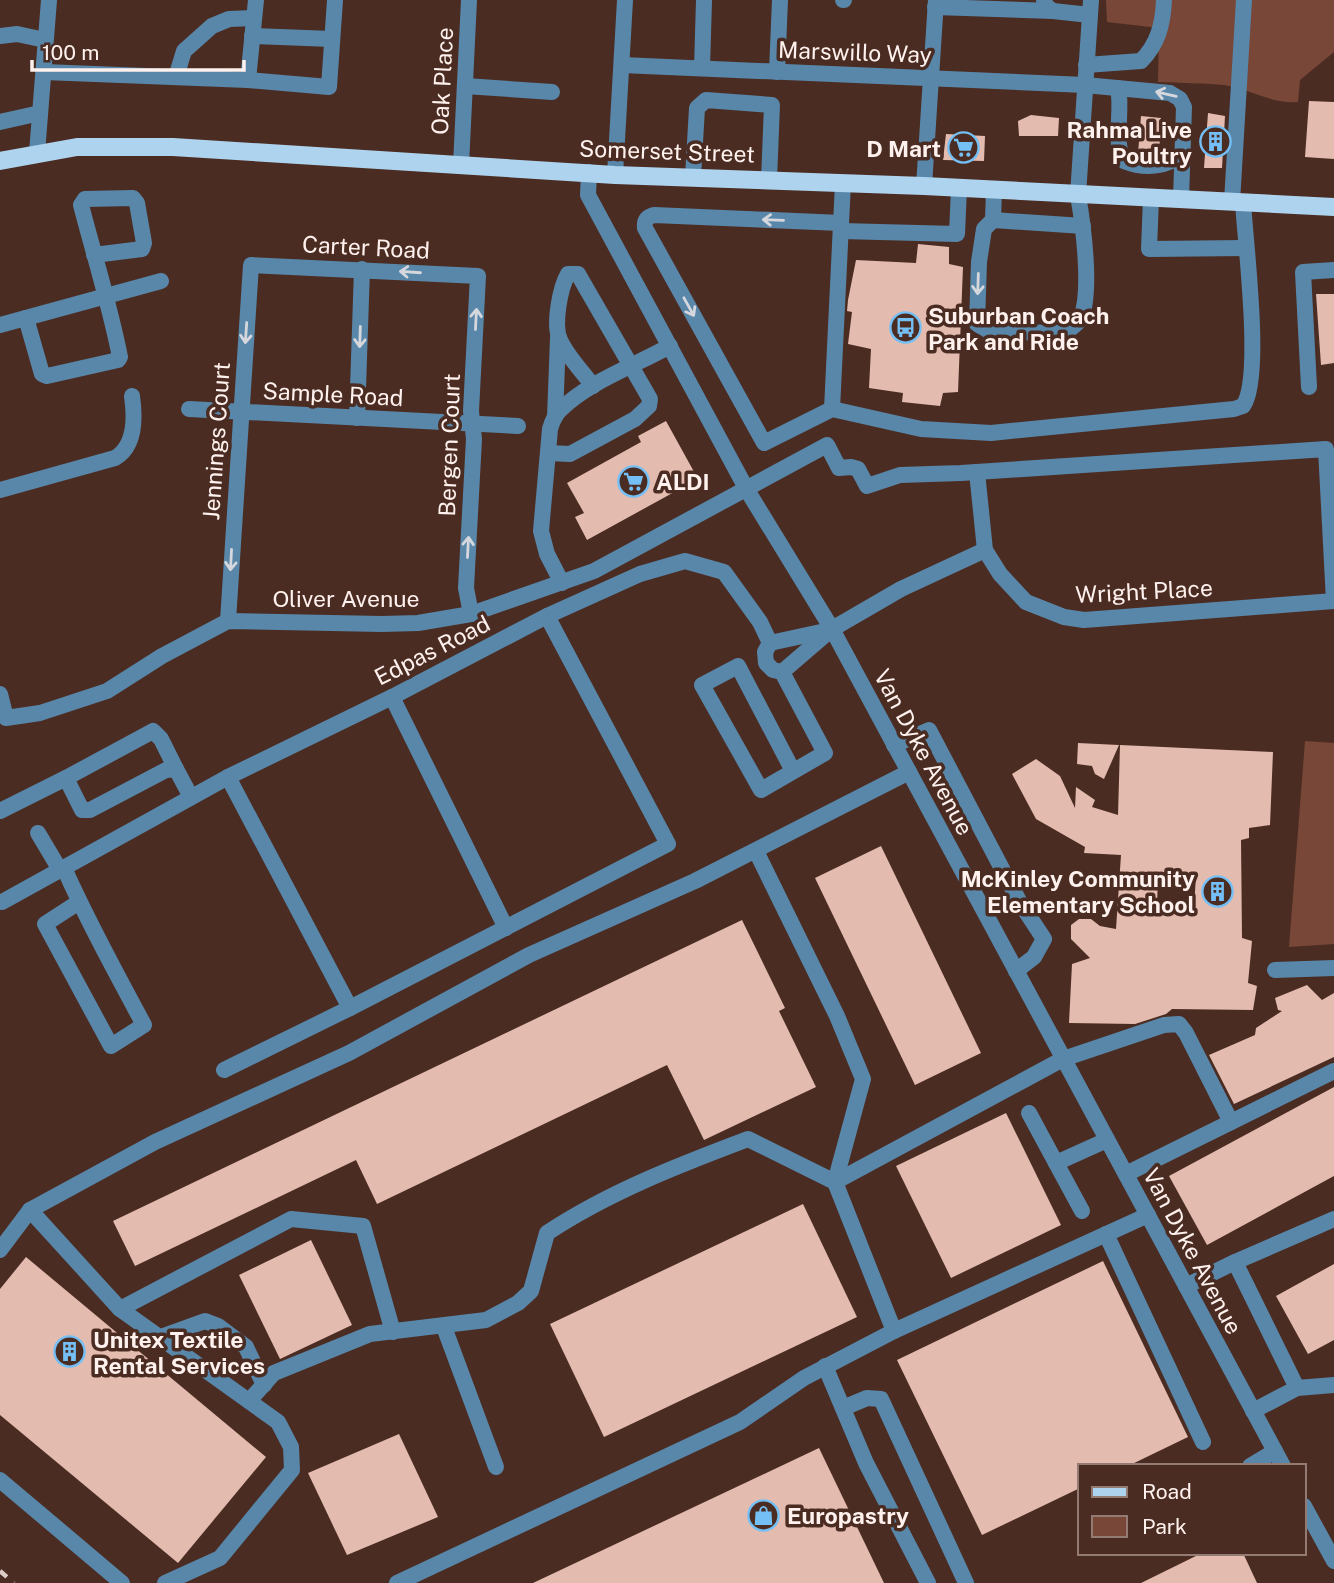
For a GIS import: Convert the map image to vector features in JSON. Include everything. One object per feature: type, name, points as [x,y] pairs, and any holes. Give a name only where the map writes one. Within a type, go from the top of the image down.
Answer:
[{"type":"main road","name":"Somerset Street","points":[[0,161],[77,147],[162,147],[615,175],[924,186],[1334,207]]},
{"type":"street","points":[[37,153],[49,0]]},
{"type":"street","points":[[248,80],[256,0]]},
{"type":"street","points":[[44,72],[248,80],[329,87],[335,0]]},
{"type":"street","name":"Oak Place","points":[[461,165],[469,0]]},
{"type":"street","points":[[615,175],[625,0]]},
{"type":"street","points":[[702,68],[704,0]]},
{"type":"street","points":[[777,72],[780,0]]},
{"type":"street","points":[[1086,65],[1141,61],[1153,47],[1163,23],[1164,0]]},
{"type":"street","points":[[958,188],[957,234],[654,215],[646,219],[645,228],[764,443],[832,409],[921,429],[991,433],[1243,406],[1250,393],[1253,360],[1246,248],[1237,202],[1244,0]]},
{"type":"street","points":[[924,186],[935,3],[1091,8],[1078,195],[1083,226],[1085,299],[1080,320],[1065,333],[991,332],[977,324],[979,262],[984,229],[993,220],[994,190]]},
{"type":"street","points":[[176,77],[184,51],[212,26],[229,19],[254,18]]},
{"type":"street","points":[[0,36],[17,34],[46,40]]},
{"type":"street","points":[[252,36],[332,39]]},
{"type":"street","name":"Marswillo Way","points":[[622,65],[1085,85],[1170,93],[1181,99],[1184,107],[1182,153]]},
{"type":"street","points":[[465,86],[552,92]]},
{"type":"street","points":[[1118,88],[1120,149],[1124,161],[1159,166],[1171,163],[1182,153]]},
{"type":"street","points":[[693,177],[697,108],[706,100],[772,105],[769,180]]},
{"type":"street","points":[[0,122],[40,113]]},
{"type":"street","points":[[1181,199],[1182,153]]},
{"type":"street","name":"Van Dyke Avenue","points":[[589,172],[588,195],[747,490],[832,629],[1279,1458]]},
{"type":"street","points":[[832,409],[843,183]]},
{"type":"street","points":[[26,318],[42,374],[47,376],[118,360],[120,357],[115,334],[94,255],[81,205],[85,199],[133,198],[137,203],[144,243],[142,249],[94,255]]},
{"type":"street","points":[[1151,198],[1149,249],[1246,248]]},
{"type":"street","points":[[993,220],[1083,226]]},
{"type":"street","name":"Carter Road","points":[[251,265],[478,276]]},
{"type":"street","name":"Jennings Court","points":[[228,621],[251,265]]},
{"type":"street","points":[[357,418],[362,269]]},
{"type":"street","points":[[1310,387],[1303,272],[1334,270]]},
{"type":"street","points":[[548,453],[570,454],[635,419],[649,406],[650,399],[578,274],[568,274],[562,283],[558,308],[555,417]]},
{"type":"street","name":"Bergen Court","points":[[471,614],[466,588],[474,439],[472,424],[478,276]]},
{"type":"street","points":[[0,325],[161,281]]},
{"type":"street","points":[[558,338],[593,386]]},
{"type":"street","points":[[562,583],[547,554],[541,531],[550,429],[555,417],[561,409],[593,386],[670,346]]},
{"type":"street","points":[[0,490],[122,454],[133,428],[135,415],[132,396]]},
{"type":"street","name":"Sample Road","points":[[189,409],[518,426]]},
{"type":"street","name":"Oliver Avenue","points":[[0,694],[6,718],[40,713],[107,691],[162,656],[228,621],[382,625],[418,623],[471,614],[594,571],[827,445],[839,468],[858,469],[867,486],[900,475],[977,472]]},
{"type":"street","name":"Wright Place","points":[[1326,449],[1334,601],[1084,620],[1064,617],[1026,602],[1000,574],[985,550],[977,472],[1326,449]]},
{"type":"street","points":[[793,771],[738,666],[702,685],[761,790],[825,753],[782,673],[832,629],[901,589],[985,550]]},
{"type":"street","name":"Edpas Road","points":[[2,902],[228,777],[392,697],[547,616],[640,574],[685,561],[723,572],[760,622],[770,643],[765,652],[766,663],[773,670],[782,673]]},
{"type":"street","points":[[224,1070],[668,844],[547,616]]},
{"type":"street","points":[[770,643],[832,629]]},
{"type":"street","points":[[392,697],[506,928]]},
{"type":"street","points":[[894,745],[929,730],[1019,901],[1044,939],[1034,957],[1016,971]]},
{"type":"street","points":[[0,811],[153,731],[161,740],[191,797]]},
{"type":"street","points":[[66,778],[82,810],[90,810],[166,770],[176,769]]},
{"type":"street","points":[[0,1250],[30,1210],[155,1142],[349,1053],[529,954],[695,881],[909,772]]},
{"type":"street","points":[[228,777],[350,1008]]},
{"type":"street","points":[[38,833],[62,869],[144,1025],[111,1046],[45,924],[79,902]]},
{"type":"street","points":[[756,851],[837,1016],[863,1079],[835,1181],[894,1331]]},
{"type":"street","points":[[1275,970],[1334,968]]},
{"type":"street","points":[[835,1181],[1063,1059],[1164,1025],[1179,1024],[1186,1033],[1231,1122]]},
{"type":"street","points":[[1126,1174],[1334,1071]]},
{"type":"street","points":[[1029,1114],[1082,1211]]},
{"type":"street","points":[[249,1401],[274,1373],[370,1334],[486,1320],[517,1303],[531,1290],[547,1233],[664,1171],[748,1139],[835,1181]]},
{"type":"street","points":[[1056,1163],[1107,1140]]},
{"type":"street","points":[[30,1210],[120,1309],[278,1422],[291,1447],[292,1469],[220,1558],[165,1583]]},
{"type":"street","points":[[397,1583],[740,1422],[825,1366],[894,1331],[1148,1215]]},
{"type":"street","points":[[120,1309],[291,1219],[363,1226],[393,1332]]},
{"type":"street","points":[[1186,1286],[1334,1219]]},
{"type":"street","points":[[1106,1234],[1203,1442]]},
{"type":"street","points":[[1236,1262],[1297,1388]]},
{"type":"street","points":[[158,1338],[205,1321],[218,1326],[246,1347],[264,1385]]},
{"type":"street","points":[[444,1327],[496,1467]]},
{"type":"street","points":[[825,1366],[866,1464],[928,1583]]},
{"type":"street","points":[[1253,1411],[1297,1388],[1334,1384]]},
{"type":"street","points":[[843,1408],[867,1398],[881,1399],[966,1583]]},
{"type":"street","points":[[1257,1464],[1279,1458]]},
{"type":"street","points":[[0,1480],[122,1583]]},
{"type":"street","points":[[1306,1510],[1334,1561]]},
{"type":"green space","points":[[1106,0],[1334,0],[1334,52],[1300,80],[1298,102],[1270,99],[1224,85],[1158,82],[1159,28],[1107,22]]},
{"type":"green space","points":[[1305,741],[1334,743],[1334,944],[1289,947]]},
{"type":"building","points":[[1309,101],[1334,102],[1334,159],[1305,157]]},
{"type":"building","name":"Rahma Live Poultry","points":[[1208,113],[1225,116],[1222,168],[1204,168]]},
{"type":"building","points":[[1031,115],[1059,118],[1058,136],[1019,136],[1018,121]]},
{"type":"building","points":[[1141,116],[1161,118],[1159,154],[1138,154]]},
{"type":"building","name":"D Mart","points":[[946,134],[985,136],[984,161],[943,160]]},
{"type":"building","name":"Suburban Coach Park and Ride","points":[[918,244],[949,247],[949,264],[963,267],[958,392],[943,393],[940,406],[902,402],[903,393],[869,388],[871,349],[848,344],[852,312],[847,311],[848,300],[856,260],[916,263]]},
{"type":"building","points":[[1316,294],[1334,294],[1334,363],[1321,365]]},
{"type":"building","name":"ALDI","points":[[666,421],[698,479],[587,540],[575,517],[584,513],[567,483],[641,442],[638,436]]},
{"type":"building","points":[[1078,743],[1119,745],[1104,779],[1095,774],[1092,766],[1077,764]]},
{"type":"building","name":"McKinley Community Elementary School","points":[[1120,745],[1273,752],[1270,825],[1249,828],[1249,838],[1241,840],[1242,938],[1252,941],[1248,983],[1257,986],[1253,1010],[1172,1009],[1166,1014],[1135,1024],[1069,1023],[1072,964],[1090,958],[1071,939],[1071,925],[1079,919],[1091,919],[1100,926],[1116,929],[1121,855],[1084,853],[1085,847],[1036,819],[1012,774],[1036,759],[1060,776],[1075,808],[1076,787],[1095,800],[1092,807],[1118,815]],"holes":[[[1196,873],[1194,911],[1157,908],[1158,874]]]},
{"type":"building","points":[[881,846],[981,1053],[915,1085],[815,878]]},
{"type":"building","points":[[742,920],[785,1008],[779,1011],[816,1087],[704,1140],[667,1065],[377,1204],[356,1160],[135,1266],[113,1221]]},
{"type":"building","points":[[1307,985],[1322,1000],[1334,993],[1334,1057],[1234,1104],[1209,1055],[1255,1035],[1256,1028],[1282,1011],[1278,1010],[1275,998]]},
{"type":"building","points":[[1334,1087],[1334,1176],[1207,1245],[1169,1176]]},
{"type":"building","points":[[1006,1113],[1061,1225],[951,1278],[896,1166]]},
{"type":"building","points":[[803,1204],[857,1317],[604,1437],[550,1324]]},
{"type":"building","points":[[311,1240],[352,1325],[280,1359],[239,1275]]},
{"type":"building","name":"Unitex Textile Rental Services","points":[[26,1257],[266,1457],[178,1563],[0,1415],[0,1289]]},
{"type":"building","points":[[1103,1261],[1188,1437],[1132,1464],[1078,1464],[1078,1489],[982,1535],[897,1360]]},
{"type":"building","points":[[1334,1264],[1334,1340],[1308,1354],[1276,1296]]},
{"type":"building","points":[[399,1434],[438,1517],[347,1555],[308,1473]]},
{"type":"building","name":"Europastry","points":[[819,1448],[884,1583],[533,1583]]},
{"type":"building","points":[[1198,1555],[1244,1555],[1257,1583],[1141,1583]]},
{"type":"railway","points":[[0,1571],[14,1583]]},
{"type":"place","name":"Rahma Live Poultry","points":[[1215,142]]},
{"type":"place","name":"D Mart","points":[[964,148]]},
{"type":"place","name":"Suburban Coach Park and Ride","points":[[905,328]]},
{"type":"place","name":"ALDI","points":[[633,481]]},
{"type":"place","name":"McKinley Community Elementary School","points":[[1218,891]]},
{"type":"place","name":"Unitex Textile Rental Services","points":[[70,1352]]},
{"type":"place","name":"Europastry","points":[[764,1515]]}]
